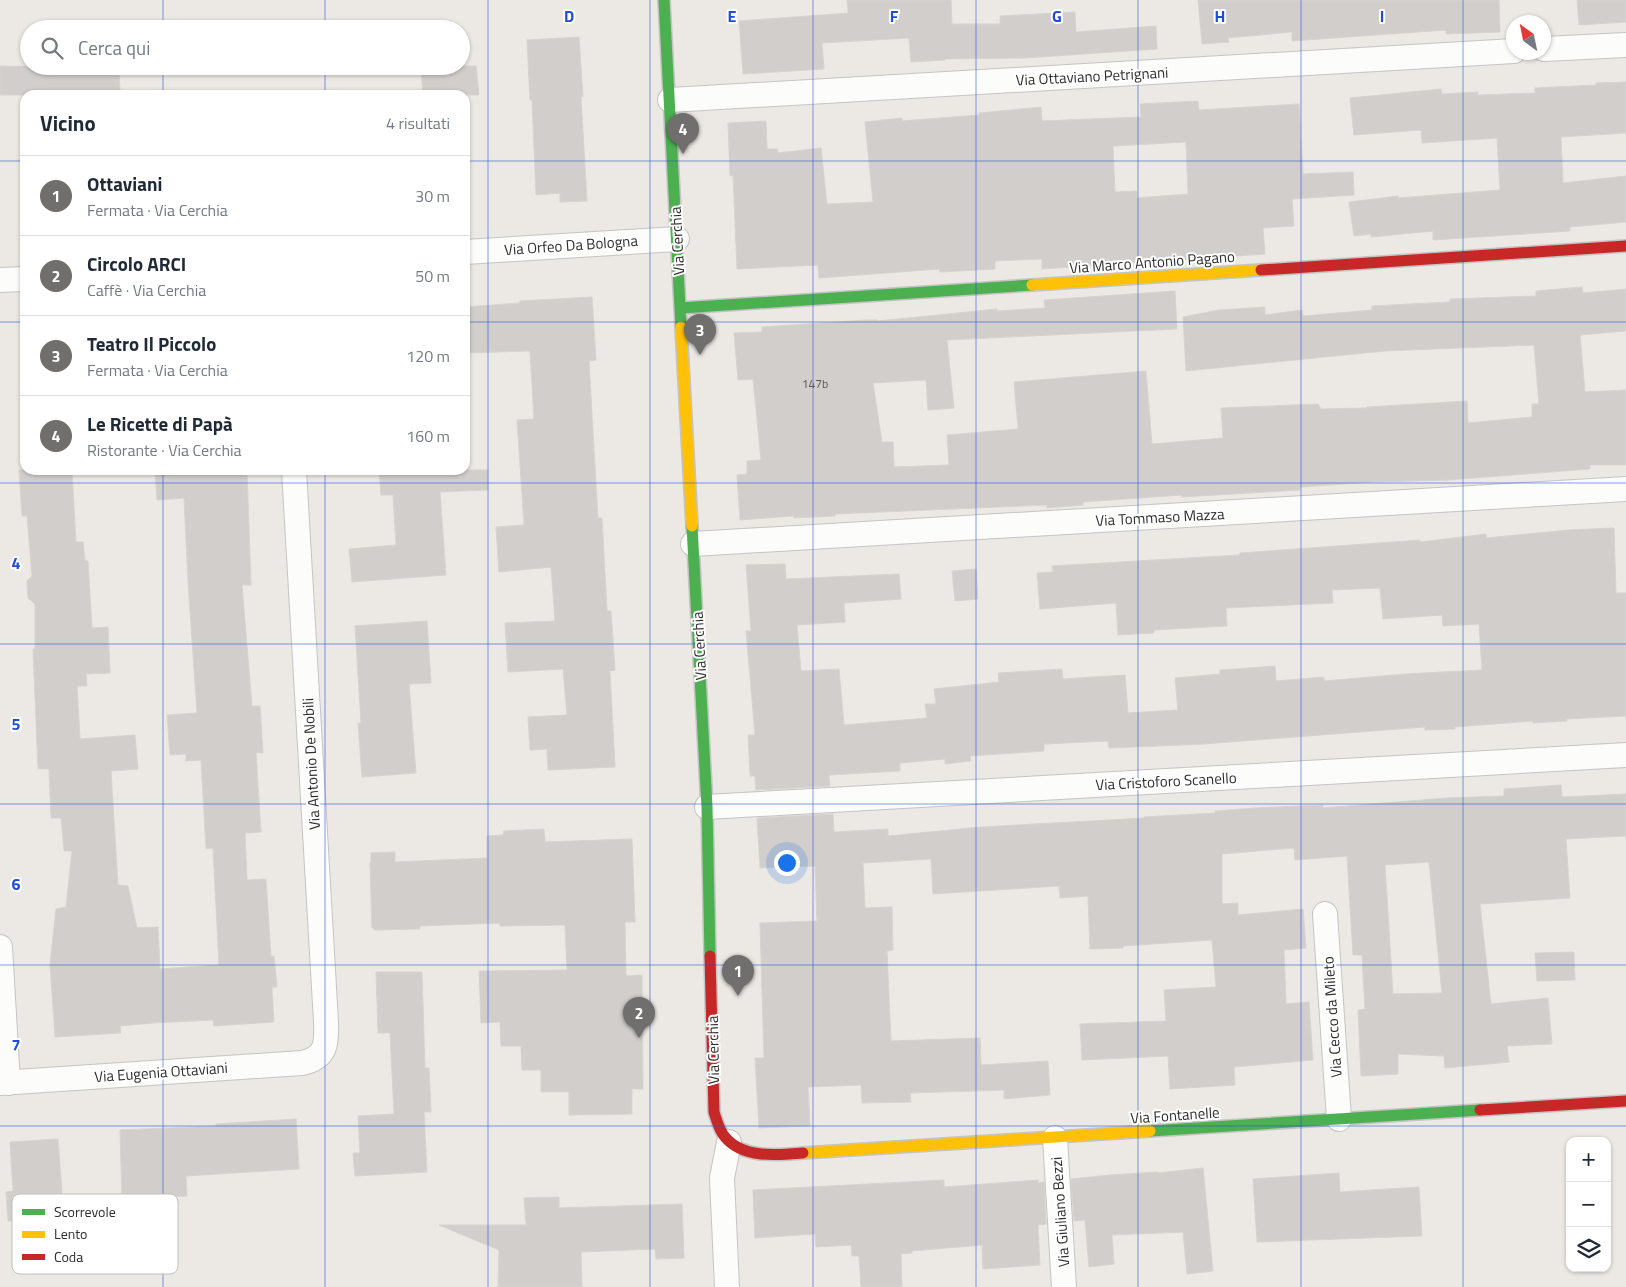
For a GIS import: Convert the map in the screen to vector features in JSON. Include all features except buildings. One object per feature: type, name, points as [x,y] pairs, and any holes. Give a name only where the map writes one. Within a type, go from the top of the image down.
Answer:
[{"type":"street","name":"Via Cerchia","points":[[664,0],[707,807],[714,1112],[717,1125],[729,1142]]},
{"type":"street","points":[[1551,49],[1626,44]]},
{"type":"street","name":"Via Ottaviano Petrignani","points":[[670,100],[1506,51]]},
{"type":"street","name":"Via Orfeo Da Bologna","points":[[470,252],[677,239]]},
{"type":"street","name":"Via Marco Antonio Pagano","points":[[680,308],[1626,246]]},
{"type":"street","points":[[0,280],[20,279]]},
{"type":"street","name":"Via Antonio De Nobili","points":[[294,475],[326,1022],[326,1038],[320,1056]]},
{"type":"street","name":"Via Tommaso Mazza","points":[[693,544],[1626,489]]},
{"type":"street","name":"Via Cristoforo Scanello","points":[[707,807],[1626,755]]},
{"type":"street","name":"Via Cecco da Mileto","points":[[1325,914],[1339,1119]]},
{"type":"street","points":[[0,947],[4,1083]]},
{"type":"street","name":"Via Eugenia Ottaviani","points":[[4,1083],[285,1064],[311,1061],[320,1056]]},
{"type":"street","name":"Via Fontanelle","points":[[729,1142],[748,1152],[786,1154],[1626,1101]]},
{"type":"street","name":"Via Giuliano Bezzi","points":[[1055,1138],[1064,1287]]},
{"type":"street","points":[[727,1287],[722,1178],[729,1142]]},
{"type":"traffic: fast","points":[[664,0],[681,327]]},
{"type":"traffic: fast","points":[[680,308],[1032,285]]},
{"type":"traffic: fast","points":[[692,526],[707,807],[710,956]]},
{"type":"traffic: fast","points":[[1150,1131],[1480,1110]]},
{"type":"traffic: slow","points":[[1032,285],[1261,270]]},
{"type":"traffic: slow","points":[[681,327],[692,526]]},
{"type":"traffic: slow","points":[[803,1153],[1150,1131]]},
{"type":"traffic: jam","points":[[1261,270],[1626,246]]},
{"type":"traffic: jam","points":[[710,956],[714,1112],[720,1128],[725,1137],[741,1149],[772,1155],[803,1153]]},
{"type":"traffic: jam","points":[[1480,1110],[1626,1101]]},
{"type":"place","name":"Le Ricette di Papà","points":[[683,154]]},
{"type":"place","name":"Teatro Il Piccolo","points":[[700,355]]},
{"type":"place","name":"Ottaviani","points":[[738,996]]},
{"type":"place","name":"Circolo ARCI","points":[[639,1038]]}]
